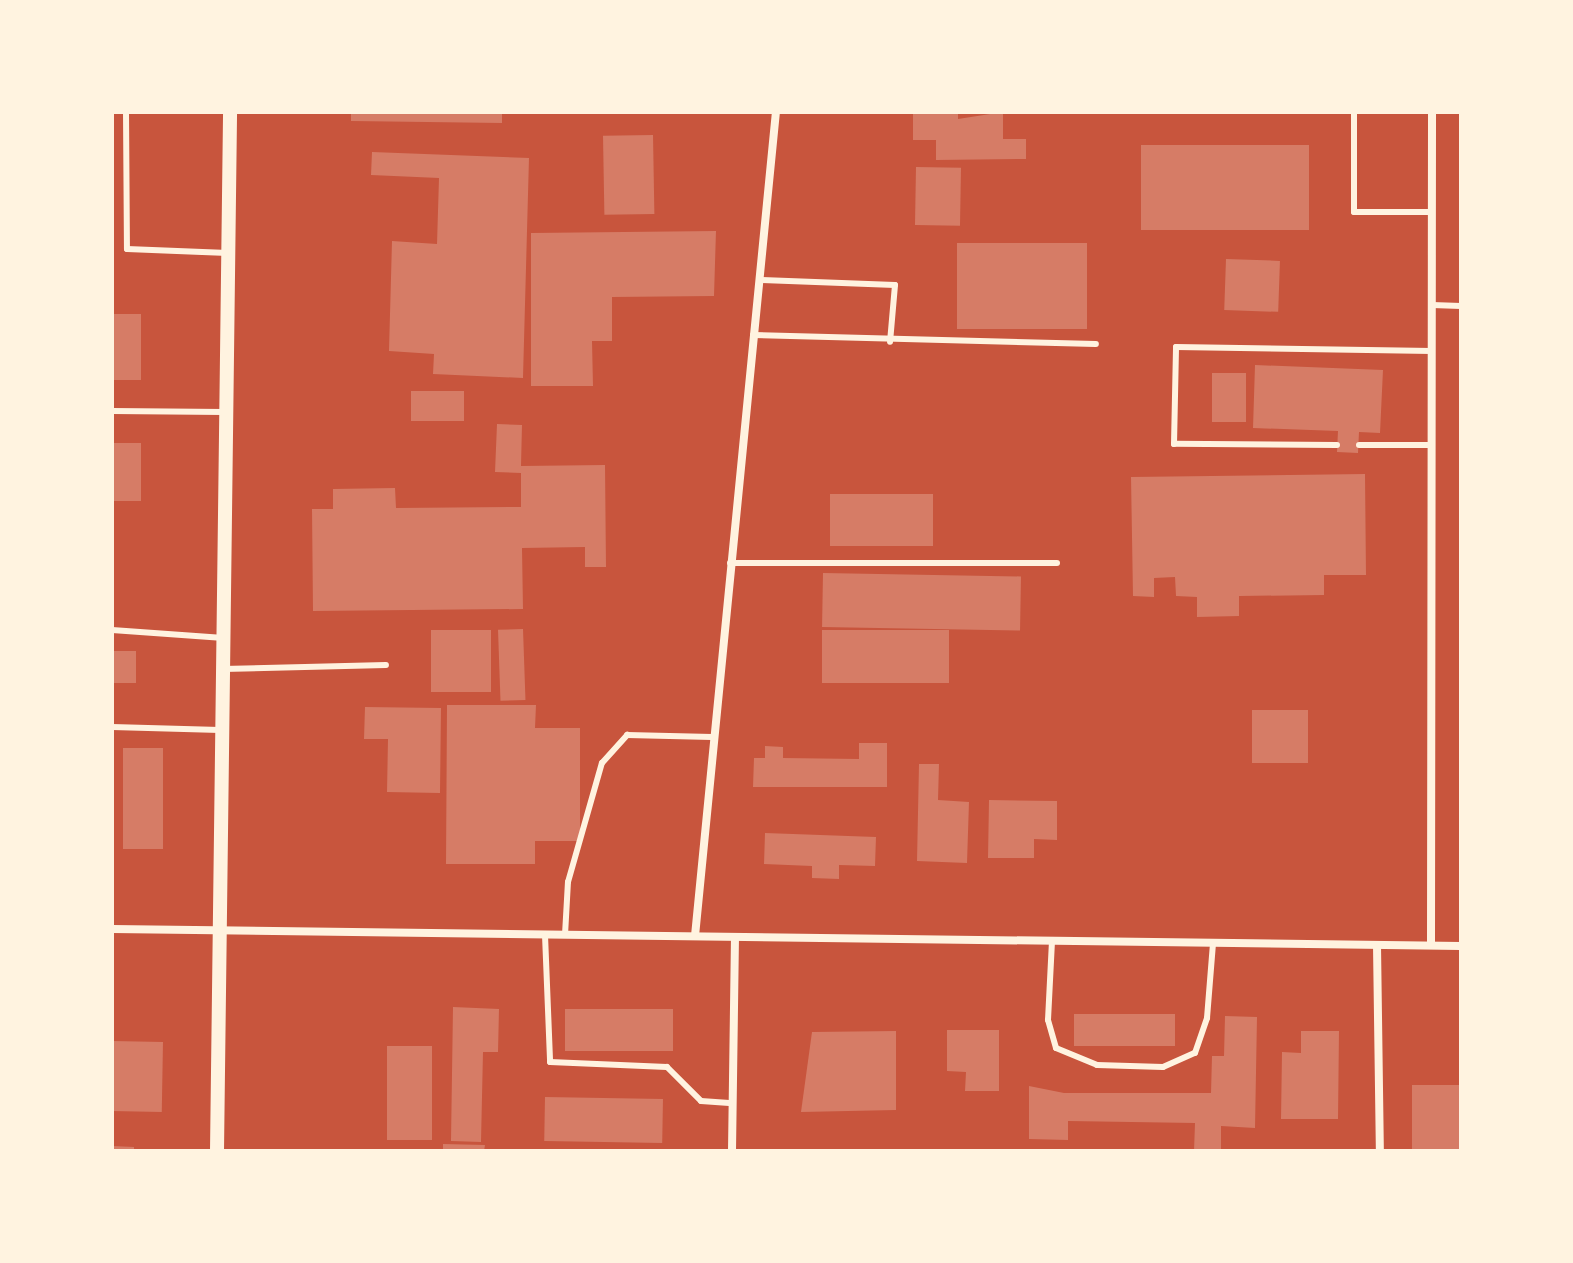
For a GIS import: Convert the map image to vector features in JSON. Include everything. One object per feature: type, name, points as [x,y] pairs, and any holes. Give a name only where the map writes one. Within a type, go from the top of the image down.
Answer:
[{"type":"street","points":[[217,1151],[230,112]]},
{"type":"street","points":[[695,936],[712,737],[776,112]]},
{"type":"street","points":[[1431,945],[1432,112]]},
{"type":"street","points":[[112,929],[1461,946]]},
{"type":"street","points":[[732,1151],[735,937]]},
{"type":"street","points":[[1377,945],[1380,1151]]},
{"type":"lane","points":[[126,112],[127,249],[229,253]]},
{"type":"lane","points":[[1354,112],[1354,212],[1432,212]]},
{"type":"lane","points":[[759,280],[895,285],[890,342]]},
{"type":"lane","points":[[1432,305],[1461,306]]},
{"type":"lane","points":[[753,335],[890,342],[1096,344]]},
{"type":"lane","points":[[1337,445],[1174,444],[1176,347],[1432,351]]},
{"type":"lane","points":[[112,411],[228,412]]},
{"type":"lane","points":[[1359,445],[1432,445]]},
{"type":"lane","points":[[730,563],[1057,563]]},
{"type":"lane","points":[[112,630],[224,638]]},
{"type":"lane","points":[[223,669],[386,665]]},
{"type":"lane","points":[[112,727],[222,730]]},
{"type":"lane","points":[[565,935],[568,882],[602,763],[627,735],[712,737]]},
{"type":"lane","points":[[545,935],[550,1062],[667,1067],[701,1101],[733,1103]]},
{"type":"lane","points":[[1052,941],[1048,1020],[1056,1048],[1097,1065],[1163,1067],[1195,1053],[1207,1018],[1213,943]]},
{"type":"building","points":[[351,112],[502,112],[502,123],[351,121]]},
{"type":"building","points":[[913,112],[958,112],[958,119],[1003,112],[1003,139],[1026,139],[1026,159],[936,160],[936,140],[913,140]]},
{"type":"building","points":[[653,135],[654,214],[604,215],[603,136]]},
{"type":"building","points":[[1141,145],[1309,145],[1309,230],[1141,230]]},
{"type":"building","points":[[372,152],[529,158],[523,378],[433,374],[434,354],[389,351],[392,241],[437,244],[439,178],[371,175]]},
{"type":"building","points":[[916,167],[961,168],[960,226],[915,225]]},
{"type":"building","points":[[716,231],[714,296],[612,297],[612,341],[592,341],[593,386],[531,386],[531,233]]},
{"type":"building","points":[[957,243],[1087,243],[1087,329],[957,329]]},
{"type":"building","points":[[1226,259],[1280,261],[1278,312],[1224,310]]},
{"type":"building","points":[[112,314],[141,314],[141,380],[112,380]]},
{"type":"building","points":[[1255,365],[1383,370],[1380,433],[1359,432],[1358,453],[1337,452],[1338,431],[1253,428]]},
{"type":"building","points":[[1212,373],[1246,373],[1246,422],[1212,422]]},
{"type":"building","points":[[411,391],[464,391],[464,421],[411,421]]},
{"type":"building","points":[[497,424],[522,425],[521,466],[605,465],[606,567],[585,567],[585,547],[522,548],[523,609],[313,611],[312,509],[333,509],[333,489],[395,488],[396,508],[521,507],[521,473],[495,472]]},
{"type":"building","points":[[112,443],[141,443],[141,501],[112,501]]},
{"type":"building","points":[[1365,474],[1366,575],[1324,575],[1324,595],[1239,596],[1239,616],[1197,617],[1197,597],[1176,596],[1175,577],[1154,578],[1154,597],[1133,596],[1131,477]]},
{"type":"building","points":[[830,494],[933,494],[933,546],[830,546]]},
{"type":"building","points":[[823,573],[1021,576],[1020,630],[822,627]]},
{"type":"building","points":[[523,629],[525,700],[500,701],[498,630]]},
{"type":"building","points":[[431,630],[491,630],[491,692],[431,692]]},
{"type":"building","points":[[822,630],[949,630],[949,683],[822,683]]},
{"type":"building","points":[[112,651],[136,651],[136,683],[112,683]]},
{"type":"building","points":[[447,705],[536,705],[535,728],[580,728],[580,841],[535,841],[535,864],[446,864]]},
{"type":"building","points":[[365,707],[441,708],[440,793],[387,792],[388,739],[364,739]]},
{"type":"building","points":[[1252,710],[1308,710],[1308,763],[1252,763]]},
{"type":"building","points":[[859,743],[887,743],[887,787],[753,787],[754,758],[765,758],[765,746],[783,747],[783,758],[859,759]]},
{"type":"building","points":[[123,748],[163,748],[163,849],[123,849]]},
{"type":"building","points":[[919,764],[939,764],[938,800],[969,802],[967,863],[917,861]]},
{"type":"building","points":[[989,800],[1057,801],[1057,840],[1034,839],[1034,858],[988,858]]},
{"type":"building","points":[[765,833],[876,837],[875,866],[839,865],[839,879],[812,878],[812,866],[764,864]]},
{"type":"building","points":[[453,1007],[499,1009],[498,1052],[483,1052],[481,1142],[451,1141]]},
{"type":"building","points":[[565,1009],[673,1009],[673,1051],[565,1051]]},
{"type":"building","points":[[1074,1014],[1175,1014],[1175,1046],[1074,1046]]},
{"type":"building","points":[[1225,1016],[1257,1017],[1255,1128],[1221,1126],[1221,1151],[1194,1151],[1195,1123],[1068,1121],[1068,1140],[1029,1139],[1029,1086],[1064,1093],[1211,1093],[1212,1056],[1224,1056]]},
{"type":"building","points":[[947,1030],[999,1030],[999,1091],[965,1091],[966,1072],[947,1071]]},
{"type":"building","points":[[896,1031],[896,1110],[801,1112],[812,1032]]},
{"type":"building","points":[[1301,1031],[1339,1031],[1338,1119],[1281,1119],[1282,1052],[1301,1053]]},
{"type":"building","points":[[112,1041],[163,1042],[162,1112],[112,1111]]},
{"type":"building","points":[[387,1046],[432,1046],[432,1140],[387,1140]]},
{"type":"building","points":[[1412,1085],[1461,1085],[1461,1151],[1412,1151]]},
{"type":"building","points":[[545,1097],[663,1099],[662,1143],[544,1141]]},
{"type":"building","points":[[443,1144],[485,1145],[484,1151],[443,1151]]},
{"type":"building","points":[[112,1146],[134,1147],[134,1151],[112,1151]]}]
